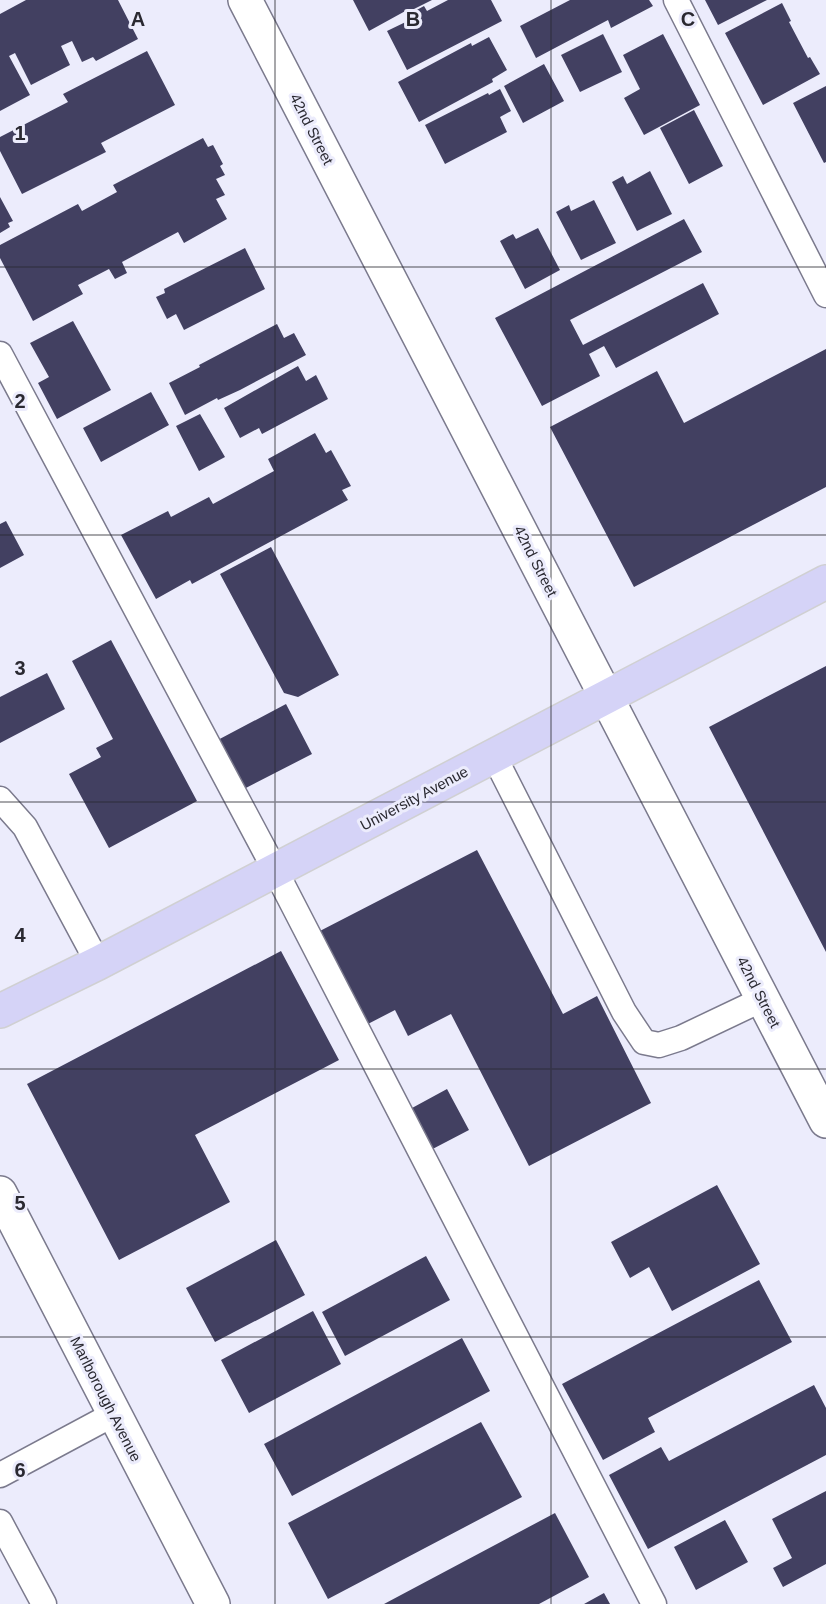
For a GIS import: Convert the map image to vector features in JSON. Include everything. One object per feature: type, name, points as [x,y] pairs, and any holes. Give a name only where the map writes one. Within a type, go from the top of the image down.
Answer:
[{"type":"main road","name":"University Avenue","points":[[0,1011],[98,963],[826,582]]},
{"type":"street","name":"42nd Street","points":[[245,0],[826,1121]]},
{"type":"street","name":"Marlborough Avenue","points":[[0,1193],[213,1604]]},
{"type":"lane","points":[[676,0],[826,295]]},
{"type":"lane","points":[[0,354],[275,870],[654,1604]]},
{"type":"lane","points":[[494,756],[624,1012],[644,1042],[660,1045],[681,1038],[763,999]]},
{"type":"lane","points":[[0,799],[25,828],[98,963]]},
{"type":"lane","points":[[0,1475],[114,1414]]},
{"type":"lane","points":[[0,1522],[44,1604]]},
{"type":"building","points":[[26,0],[118,0],[138,39],[96,61],[93,57],[82,62],[72,41],[61,46],[70,65],[31,85],[15,53],[9,56],[30,95],[0,111],[0,14]]},
{"type":"building","points":[[353,0],[432,0],[410,11],[409,9],[369,31]]},
{"type":"building","points":[[448,0],[491,0],[502,21],[407,70],[387,31],[416,17],[413,12],[424,6],[427,11]]},
{"type":"building","points":[[570,0],[649,0],[653,6],[611,28],[608,20],[536,58],[520,26]]},
{"type":"building","points":[[705,0],[767,0],[718,25]]},
{"type":"building","points":[[782,3],[808,58],[810,57],[820,74],[763,105],[725,33]]},
{"type":"building","points":[[603,34],[622,72],[580,92],[561,55]]},
{"type":"building","points":[[663,34],[700,105],[644,135],[624,98],[640,89],[623,55]]},
{"type":"building","points":[[489,37],[507,70],[492,79],[493,82],[419,122],[398,82],[471,43],[472,46]]},
{"type":"building","points":[[147,51],[175,105],[101,143],[106,152],[22,194],[0,151],[0,137],[68,102],[63,94]]},
{"type":"building","points":[[544,64],[564,101],[523,123],[504,86]]},
{"type":"building","points":[[826,86],[826,162],[824,163],[793,103]]},
{"type":"building","points":[[500,89],[511,111],[500,117],[507,132],[445,164],[425,125]]},
{"type":"building","points":[[694,110],[723,166],[689,184],[660,128]]},
{"type":"building","points":[[203,138],[208,147],[213,145],[223,164],[220,166],[225,175],[216,179],[225,195],[216,199],[227,219],[184,243],[178,232],[122,262],[127,273],[115,279],[109,269],[78,285],[83,294],[33,321],[0,258],[0,245],[78,204],[82,211],[117,192],[113,185]]},
{"type":"building","points":[[650,171],[672,214],[637,231],[612,182],[623,176],[627,184]]},
{"type":"building","points":[[0,197],[13,221],[8,223],[10,227],[0,233]]},
{"type":"building","points":[[594,200],[616,243],[581,260],[556,212],[569,205],[571,211]]},
{"type":"building","points":[[684,219],[702,252],[570,320],[583,345],[703,283],[719,314],[616,368],[604,346],[589,354],[600,376],[542,406],[495,318]]},
{"type":"building","points":[[538,228],[560,270],[525,289],[500,241],[513,234],[516,239]]},
{"type":"building","points":[[245,248],[265,289],[184,330],[176,314],[167,319],[156,297],[165,293],[164,289]]},
{"type":"building","points":[[73,321],[111,390],[57,419],[38,383],[49,377],[30,343]]},
{"type":"building","points":[[277,324],[284,338],[294,333],[306,355],[240,390],[218,400],[217,398],[185,415],[169,383]]},
{"type":"building","points":[[826,349],[826,487],[634,587],[550,427],[657,371],[684,423]]},
{"type":"building","points":[[298,366],[306,381],[316,375],[328,399],[262,434],[259,428],[240,438],[224,408]]},
{"type":"building","points":[[151,392],[169,425],[101,462],[83,428]]},
{"type":"building","points":[[200,414],[225,457],[199,471],[176,426]]},
{"type":"building","points":[[315,433],[326,453],[331,450],[351,486],[342,490],[348,500],[192,584],[190,580],[156,599],[121,535],[168,511],[171,517],[209,497],[213,504],[274,471],[268,459]]},
{"type":"building","points":[[6,521],[24,555],[0,568],[0,524]]},
{"type":"building","points":[[271,547],[339,675],[298,697],[284,693],[220,574]]},
{"type":"building","points":[[111,640],[197,801],[109,848],[69,774],[101,757],[96,748],[113,739],[72,661]]},
{"type":"building","points":[[826,666],[826,952],[709,727]]},
{"type":"building","points":[[47,673],[65,709],[0,743],[0,697]]},
{"type":"building","points":[[286,704],[312,754],[240,791],[214,742]]},
{"type":"building","points":[[477,850],[563,1014],[597,996],[651,1103],[529,1166],[451,1014],[408,1036],[395,1010],[364,1026],[316,933]]},
{"type":"building","points":[[281,951],[339,1060],[195,1135],[230,1202],[119,1260],[27,1084]]},
{"type":"building","points":[[447,1089],[469,1130],[423,1154],[401,1114]]},
{"type":"building","points":[[717,1185],[760,1264],[672,1311],[649,1267],[630,1278],[611,1242]]},
{"type":"building","points":[[276,1240],[305,1295],[215,1342],[186,1288]]},
{"type":"building","points":[[426,1256],[450,1300],[345,1356],[322,1312]]},
{"type":"building","points":[[759,1280],[792,1342],[648,1418],[655,1432],[603,1460],[562,1384]]},
{"type":"building","points":[[313,1311],[341,1364],[249,1413],[221,1360]]},
{"type":"building","points":[[462,1338],[490,1391],[292,1496],[264,1444]]},
{"type":"building","points":[[814,1385],[826,1408],[826,1455],[648,1549],[609,1475],[661,1447],[669,1461]]},
{"type":"building","points":[[481,1422],[522,1497],[328,1599],[288,1523]]},
{"type":"building","points":[[826,1491],[826,1564],[783,1587],[773,1568],[792,1558],[772,1519]]},
{"type":"building","points":[[555,1513],[589,1577],[539,1604],[384,1604]]},
{"type":"building","points":[[725,1520],[748,1562],[696,1590],[674,1547]]},
{"type":"building","points":[[604,1593],[610,1604],[584,1604]]}]
